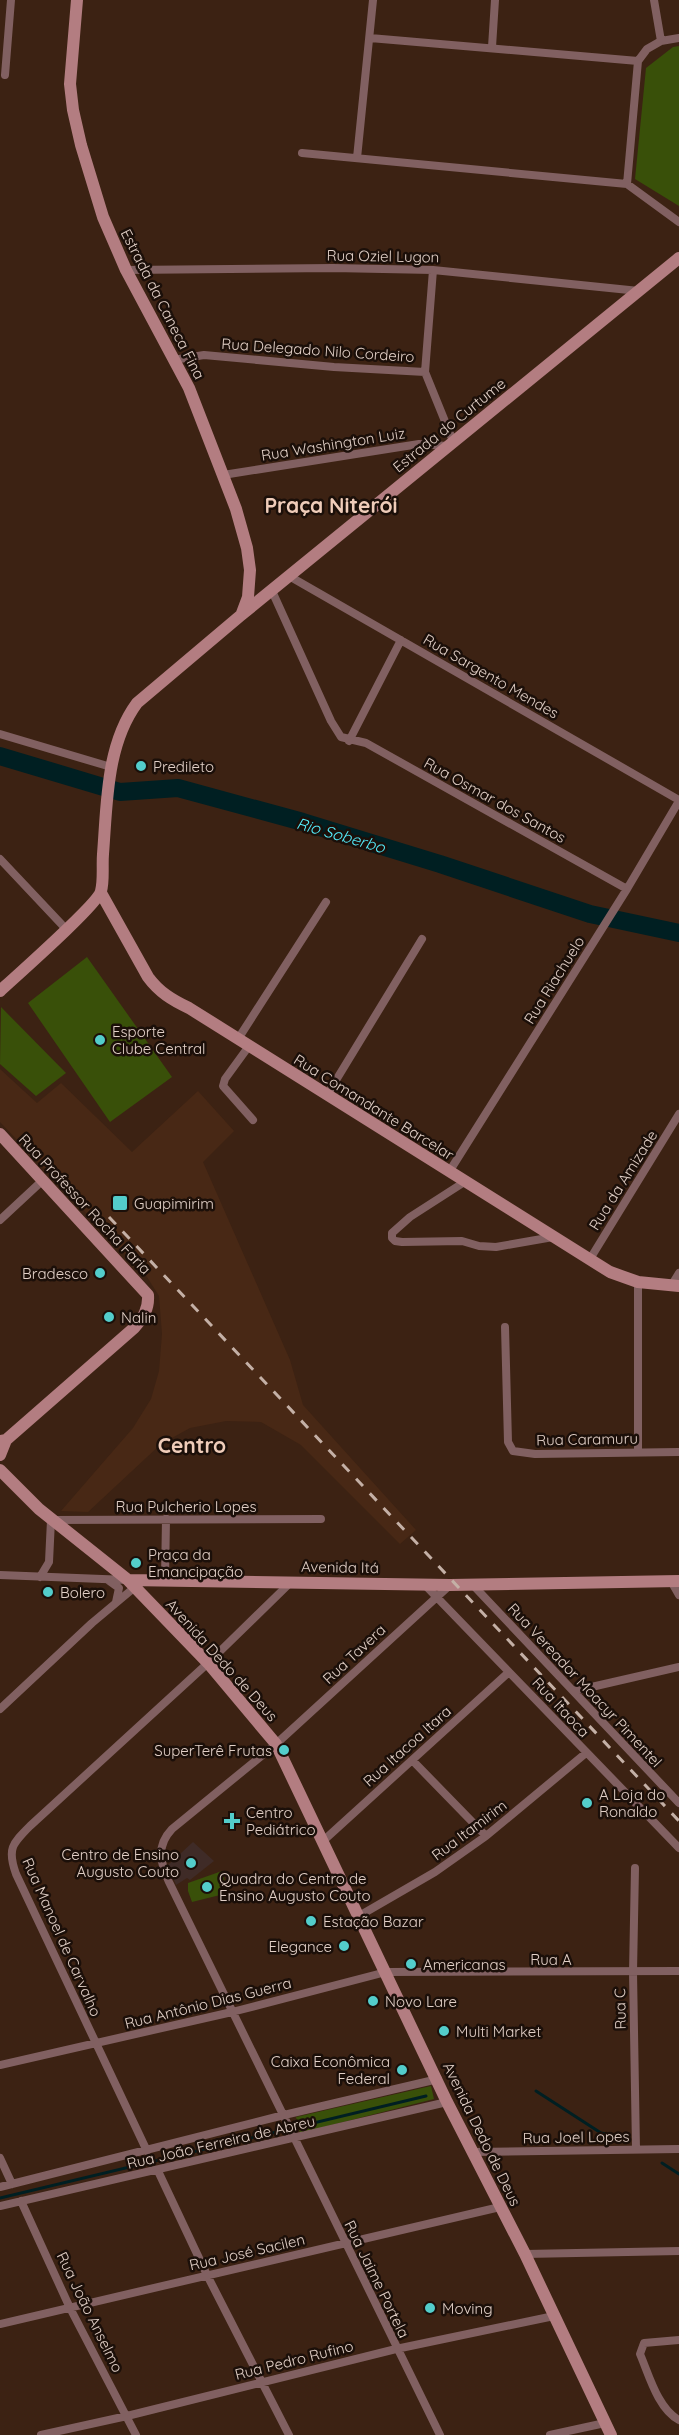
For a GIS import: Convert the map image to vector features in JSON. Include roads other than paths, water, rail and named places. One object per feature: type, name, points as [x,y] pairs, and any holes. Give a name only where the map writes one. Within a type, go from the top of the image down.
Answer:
[{"type":"street","points":[[5,75],[11,0]]},
{"type":"street","name":"Estrada da Caneca Fina","points":[[77,0],[70,84],[73,110],[94,194],[126,270],[189,388],[236,509],[247,548],[253,599],[240,616],[137,703],[121,731],[111,774]]},
{"type":"street","points":[[357,158],[373,0]]},
{"type":"street","points":[[492,47],[495,0]]},
{"type":"street","points":[[654,0],[661,41]]},
{"type":"street","points":[[370,38],[638,61]]},
{"type":"street","points":[[627,184],[638,61],[647,49],[661,41],[679,38]]},
{"type":"street","points":[[302,153],[627,184],[679,222]]},
{"type":"street","name":"Estrada do Curtume","points":[[253,599],[272,591],[450,443],[679,258]]},
{"type":"street","name":"Rua Oziel Lugon","points":[[126,270],[344,268],[433,270],[639,291]]},
{"type":"street","points":[[433,270],[425,372],[450,443]]},
{"type":"street","name":"Rua Delegado Nilo Cordeiro","points":[[173,360],[204,355],[334,367],[425,372]]},
{"type":"street","name":"Rua Washington Luiz","points":[[223,475],[419,444],[450,443]]},
{"type":"street","name":"Rua Sargento Mendes","points":[[289,576],[679,801]]},
{"type":"street","points":[[272,591],[331,721],[341,737],[349,741],[401,640]]},
{"type":"street","points":[[0,735],[111,774],[101,893],[0,991]]},
{"type":"street","name":"Rua Osmar dos Santos","points":[[349,741],[366,743],[627,890]]},
{"type":"street","name":"Rua Riachuelo","points":[[449,1172],[627,890],[679,801]]},
{"type":"street","points":[[0,859],[66,929]]},
{"type":"street","name":"Rua Comandante Barcelar","points":[[101,893],[137,959],[156,988],[610,1272],[638,1282],[675,1286]]},
{"type":"street","points":[[253,1120],[223,1086],[225,1080],[244,1042],[326,902]]},
{"type":"street","points":[[327,1095],[422,939]]},
{"type":"street","name":"Rua da Amizade","points":[[590,1259],[679,1114]]},
{"type":"street","name":"Rua Professor Rocha Faria","points":[[0,1134],[148,1295],[146,1312],[134,1328],[3,1441]]},
{"type":"street","points":[[0,1220],[43,1180]]},
{"type":"street","points":[[466,1181],[410,1217],[392,1233],[392,1238],[402,1242],[462,1241],[479,1246],[496,1246],[553,1237]]},
{"type":"street","points":[[675,1286],[679,1273]]},
{"type":"street","points":[[638,1282],[638,1451]]},
{"type":"street","name":"Rua Caramuru","points":[[505,1327],[508,1442],[513,1450],[535,1454],[679,1452]]},
{"type":"street","points":[[0,1455],[3,1441]]},
{"type":"street","name":"Avenida Dedo de Deus","points":[[0,1470],[51,1520],[131,1583],[208,1663],[276,1744],[447,2102],[525,2254],[611,2435]]},
{"type":"street","points":[[165,1579],[166,1519]]},
{"type":"street","name":"Rua Pulcherio Lopes","points":[[51,1520],[321,1519]]},
{"type":"street","points":[[40,1577],[49,1562],[51,1520]]},
{"type":"street","points":[[49,1562],[60,1578]]},
{"type":"street","name":"Avenida Itá","points":[[0,1575],[108,1579],[131,1583],[165,1579],[450,1585],[675,1581]]},
{"type":"street","points":[[108,1579],[119,1588],[116,1602]]},
{"type":"street","points":[[675,1581],[679,1595]]},
{"type":"street","points":[[208,1663],[292,1582]]},
{"type":"street","points":[[0,1709],[116,1602],[131,1583]]},
{"type":"street","name":"Rua Itaoca","points":[[423,1584],[679,1848]]},
{"type":"street","name":"Rua Vereador Moacyr Pimentel","points":[[472,1584],[679,1803]]},
{"type":"street","name":"Rua Tavera","points":[[232,2012],[162,1865],[160,1850],[165,1836],[276,1744],[450,1585]]},
{"type":"street","name":"Rua Manoel de Carvalho","points":[[147,2151],[16,1874],[11,1854],[13,1844],[30,1826],[208,1663]]},
{"type":"street","points":[[574,1691],[679,1667]]},
{"type":"street","name":"Rua Itacoa Itara","points":[[323,1841],[509,1672]]},
{"type":"street","name":"Rua Itamirim","points":[[359,1916],[435,1872],[486,1836],[586,1753]]},
{"type":"street","points":[[412,1760],[486,1836]]},
{"type":"street","name":"Rua C","points":[[635,1868],[633,1972],[636,2149]]},
{"type":"street","name":"Rua A","points":[[386,1972],[679,1971]]},
{"type":"street","name":"Rua Antônio Dias Guerra","points":[[0,2065],[232,2012],[386,1972]]},
{"type":"street","name":"Rua Jaime Portela","points":[[232,2012],[440,2435]]},
{"type":"street","name":"Rua João Ferreira de Abreu","points":[[0,2187],[438,2079]]},
{"type":"street","name":"Rua João Ferreira de Abreu","points":[[0,2206],[447,2102]]},
{"type":"street","name":"Rua Joel Lopes","points":[[473,2152],[679,2149]]},
{"type":"street","points":[[0,2158],[12,2184]]},
{"type":"street","points":[[158,2171],[207,2275],[289,2435]]},
{"type":"street","name":"Rua João Anselmo","points":[[21,2200],[70,2308],[136,2435]]},
{"type":"street","name":"Rua José Sacilen","points":[[0,2324],[501,2207]]},
{"type":"street","points":[[525,2254],[679,2251]]},
{"type":"street","name":"Rua Pedro Rufino","points":[[41,2435],[396,2349],[554,2316]]},
{"type":"street","points":[[679,2340],[644,2343],[640,2354],[668,2411],[679,2420]]},
{"type":"street","points":[[550,2435],[605,2423]]},
{"type":"waterway","name":"Rio Soberbo","points":[[0,756],[120,792],[178,788],[303,822],[440,864],[590,914],[679,933]]},
{"type":"waterway","points":[[536,2091],[601,2133],[624,2137]]},
{"type":"waterway","points":[[0,2198],[426,2096]]},
{"type":"waterway","points":[[662,2163],[679,2174]]},
{"type":"railway","points":[[109,1217],[679,1821]]},
{"type":"place","name":"Predileto","points":[[141,766]]},
{"type":"place","name":"Esporte Clube Central","points":[[100,1040]]},
{"type":"place","name":"Guapimirim","points":[[120,1203]]},
{"type":"place","name":"Bradesco","points":[[100,1273]]},
{"type":"place","name":"Nalin","points":[[109,1317]]},
{"type":"place","name":"Praça da Emancipação","points":[[136,1563]]},
{"type":"place","name":"Bolero","points":[[48,1592]]},
{"type":"place","name":"SuperTerê Frutas","points":[[284,1750]]},
{"type":"place","name":"A Loja do Ronaldo","points":[[587,1803]]},
{"type":"place","name":"Centro Pediátrico","points":[[232,1821]]},
{"type":"place","name":"Centro de Ensino Augusto Couto","points":[[191,1863]]},
{"type":"place","name":"Quadra do Centro de Ensino Augusto Couto","points":[[207,1887]]},
{"type":"place","name":"Estação Bazar","points":[[311,1921]]},
{"type":"place","name":"Elegance","points":[[344,1946]]},
{"type":"place","name":"Americanas","points":[[411,1964]]},
{"type":"place","name":"Novo Lare","points":[[373,2001]]},
{"type":"place","name":"Multi Market","points":[[444,2031]]},
{"type":"place","name":"Caixa Econômica Federal","points":[[402,2070]]},
{"type":"place","name":"Moving","points":[[430,2308]]},
{"type":"district","name":"Praça Niterói","points":[[331,505]]},
{"type":"district","name":"Centro","points":[[192,1445]]}]
